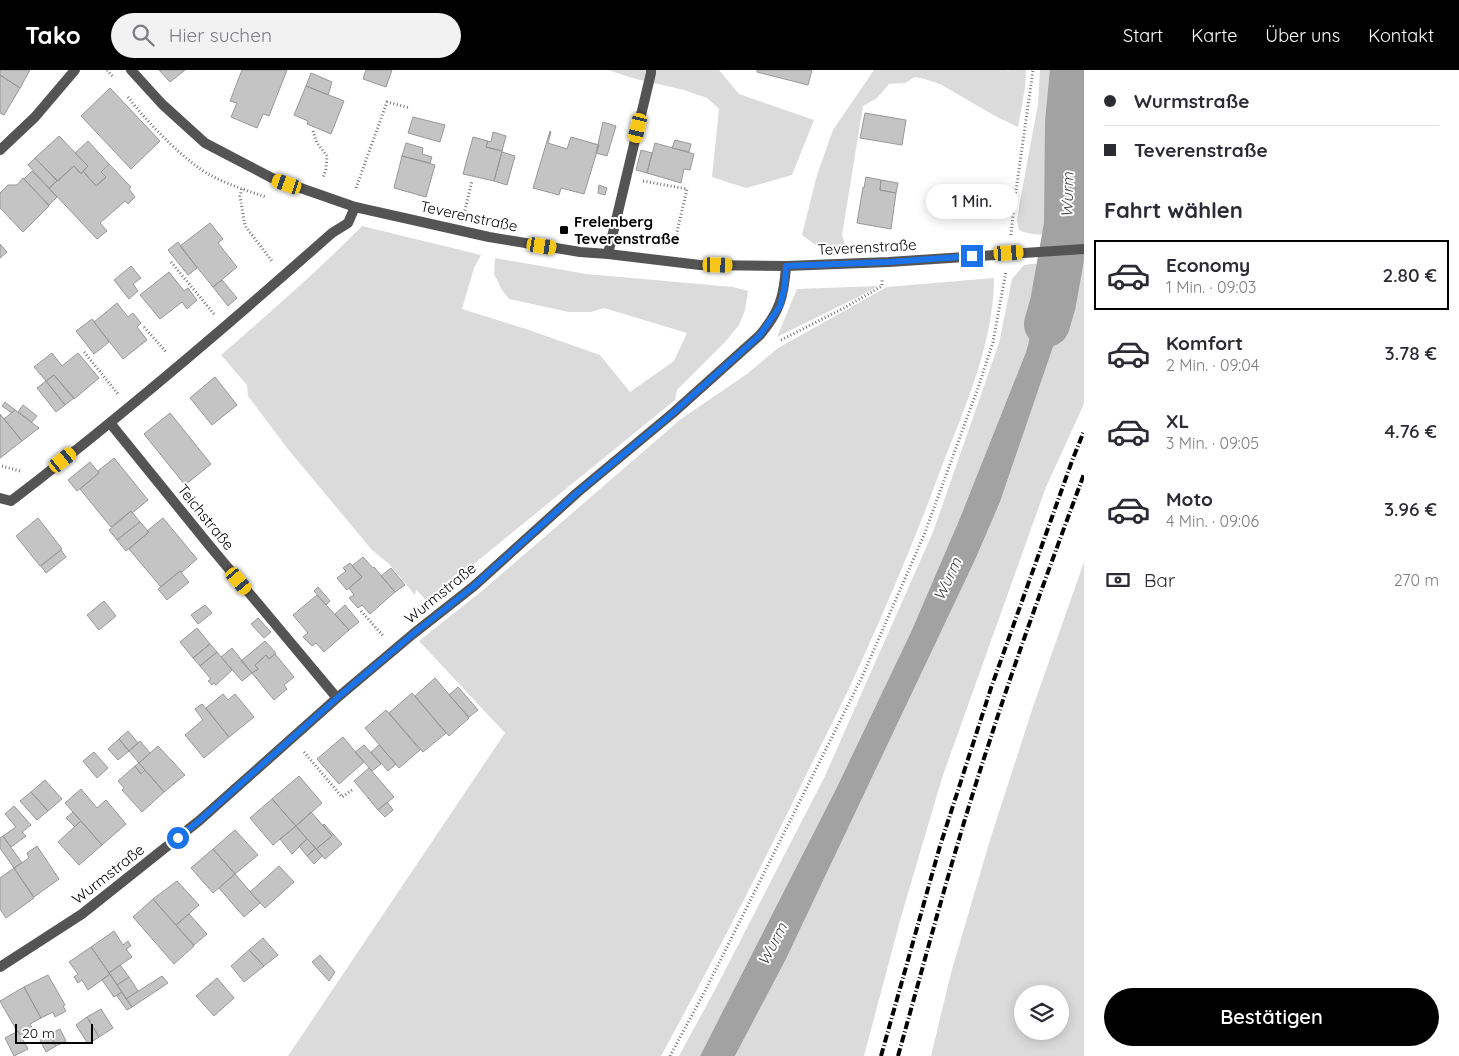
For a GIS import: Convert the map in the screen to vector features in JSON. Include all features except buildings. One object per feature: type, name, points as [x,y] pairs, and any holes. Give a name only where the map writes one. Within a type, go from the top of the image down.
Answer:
[{"type":"street","points":[[0,150],[35,117],[75,70]]},
{"type":"street","name":"Teverenstraße","points":[[130,70],[162,104],[205,143],[272,178],[352,206],[489,237],[622,257],[700,264],[786,266],[889,262],[1084,249]]},
{"type":"street","points":[[608,254],[651,70]]},
{"type":"street","points":[[0,498],[11,501],[178,367],[332,233],[348,223],[352,206]]},
{"type":"street","name":"Wurmstraße","points":[[0,967],[82,914],[200,820],[337,698],[474,586],[578,492],[673,413],[760,335],[780,306],[785,285],[786,266]]},
{"type":"street","name":"Teichstraße","points":[[110,423],[337,698]]},
{"type":"path","points":[[1009,253],[1033,70]]},
{"type":"path","points":[[352,206],[387,102],[410,108]]},
{"type":"path","points":[[313,131],[327,156],[326,168],[317,194]]},
{"type":"path","points":[[460,230],[472,181]]},
{"type":"path","points":[[640,181],[687,189],[670,261]]},
{"type":"path","points":[[242,189],[240,196],[245,226],[284,276]]},
{"type":"path","points":[[171,262],[225,327]]},
{"type":"path","points":[[670,1056],[862,677],[924,535],[993,342],[1007,268]]},
{"type":"path","points":[[760,335],[776,342],[844,308],[882,286],[882,279]]},
{"type":"path","points":[[144,327],[178,367]]},
{"type":"path","points":[[84,352],[129,407]]},
{"type":"path","points":[[361,612],[394,650]]},
{"type":"path","points":[[293,737],[342,798],[352,790]]},
{"type":"shaded area","points":[[608,70],[719,70],[739,94],[814,120],[792,175],[746,188],[712,177],[719,109],[707,98]]},
{"type":"shaded area","points":[[874,70],[1026,70],[1025,88],[1018,127],[940,84],[925,79],[915,77],[905,83],[889,84],[877,98],[863,106],[842,235],[848,253],[821,249],[802,235],[817,175],[833,130]]},
{"type":"shaded area","points":[[1040,70],[1063,70],[1056,169],[1057,233],[1042,235],[1019,230],[1017,221],[1038,104]]},
{"type":"shaded area","points":[[1084,106],[1084,233],[1080,233],[1079,156]]},
{"type":"shaded area","points":[[362,226],[481,255],[474,268],[462,309],[600,355],[630,392],[674,361],[687,333],[604,308],[591,312],[569,312],[509,299],[494,274],[495,258],[586,274],[733,287],[748,291],[745,310],[739,325],[725,342],[677,390],[675,400],[427,602],[416,589],[415,595],[389,564],[372,550],[287,448],[248,396],[247,385],[221,355],[310,276]]},
{"type":"shaded area","points":[[1050,262],[1026,352],[960,518],[911,632],[837,787],[700,1056],[679,1056],[824,778],[933,532],[999,343],[1012,279],[1024,265]]},
{"type":"shaded area","points":[[1082,262],[1084,262],[1084,404],[1046,487],[942,778],[901,917],[864,1056],[735,1056],[786,959],[975,560],[1000,502]]},
{"type":"shaded area","points":[[994,278],[989,326],[977,374],[894,588],[849,689],[771,846],[661,1056],[288,1056],[505,733],[419,641],[482,591],[681,419],[747,374],[778,348],[887,287]]},
{"type":"shaded area","points":[[878,286],[862,295],[777,337],[797,289]]},
{"type":"shaded area","points":[[1084,562],[1084,1056],[931,1056],[951,973],[990,840],[1033,707]]},
{"type":"water","points":[[1063,70],[1084,70],[1084,106],[1079,156],[1080,233],[1057,233],[1056,169]]},
{"type":"water","points":[[1050,262],[1082,262],[1000,502],[975,560],[786,959],[735,1056],[700,1056],[837,787],[911,632],[960,518],[1026,352]]},
{"type":"waterway","name":"Wurm","points":[[1047,324],[1053,303],[1067,225],[1068,123],[1073,70]]},
{"type":"railway","points":[[881,1056],[940,846],[991,688],[1084,431]]},
{"type":"railway","points":[[898,1056],[978,776],[1024,638],[1084,474]]},
{"type":"place","name":"Frelenberg Teverenstraße","points":[[564,230]]},
{"type":"route","points":[[178,838],[337,698],[474,586],[578,492],[673,413],[760,335],[780,306],[785,285],[786,266],[889,262],[972,256]]}]
